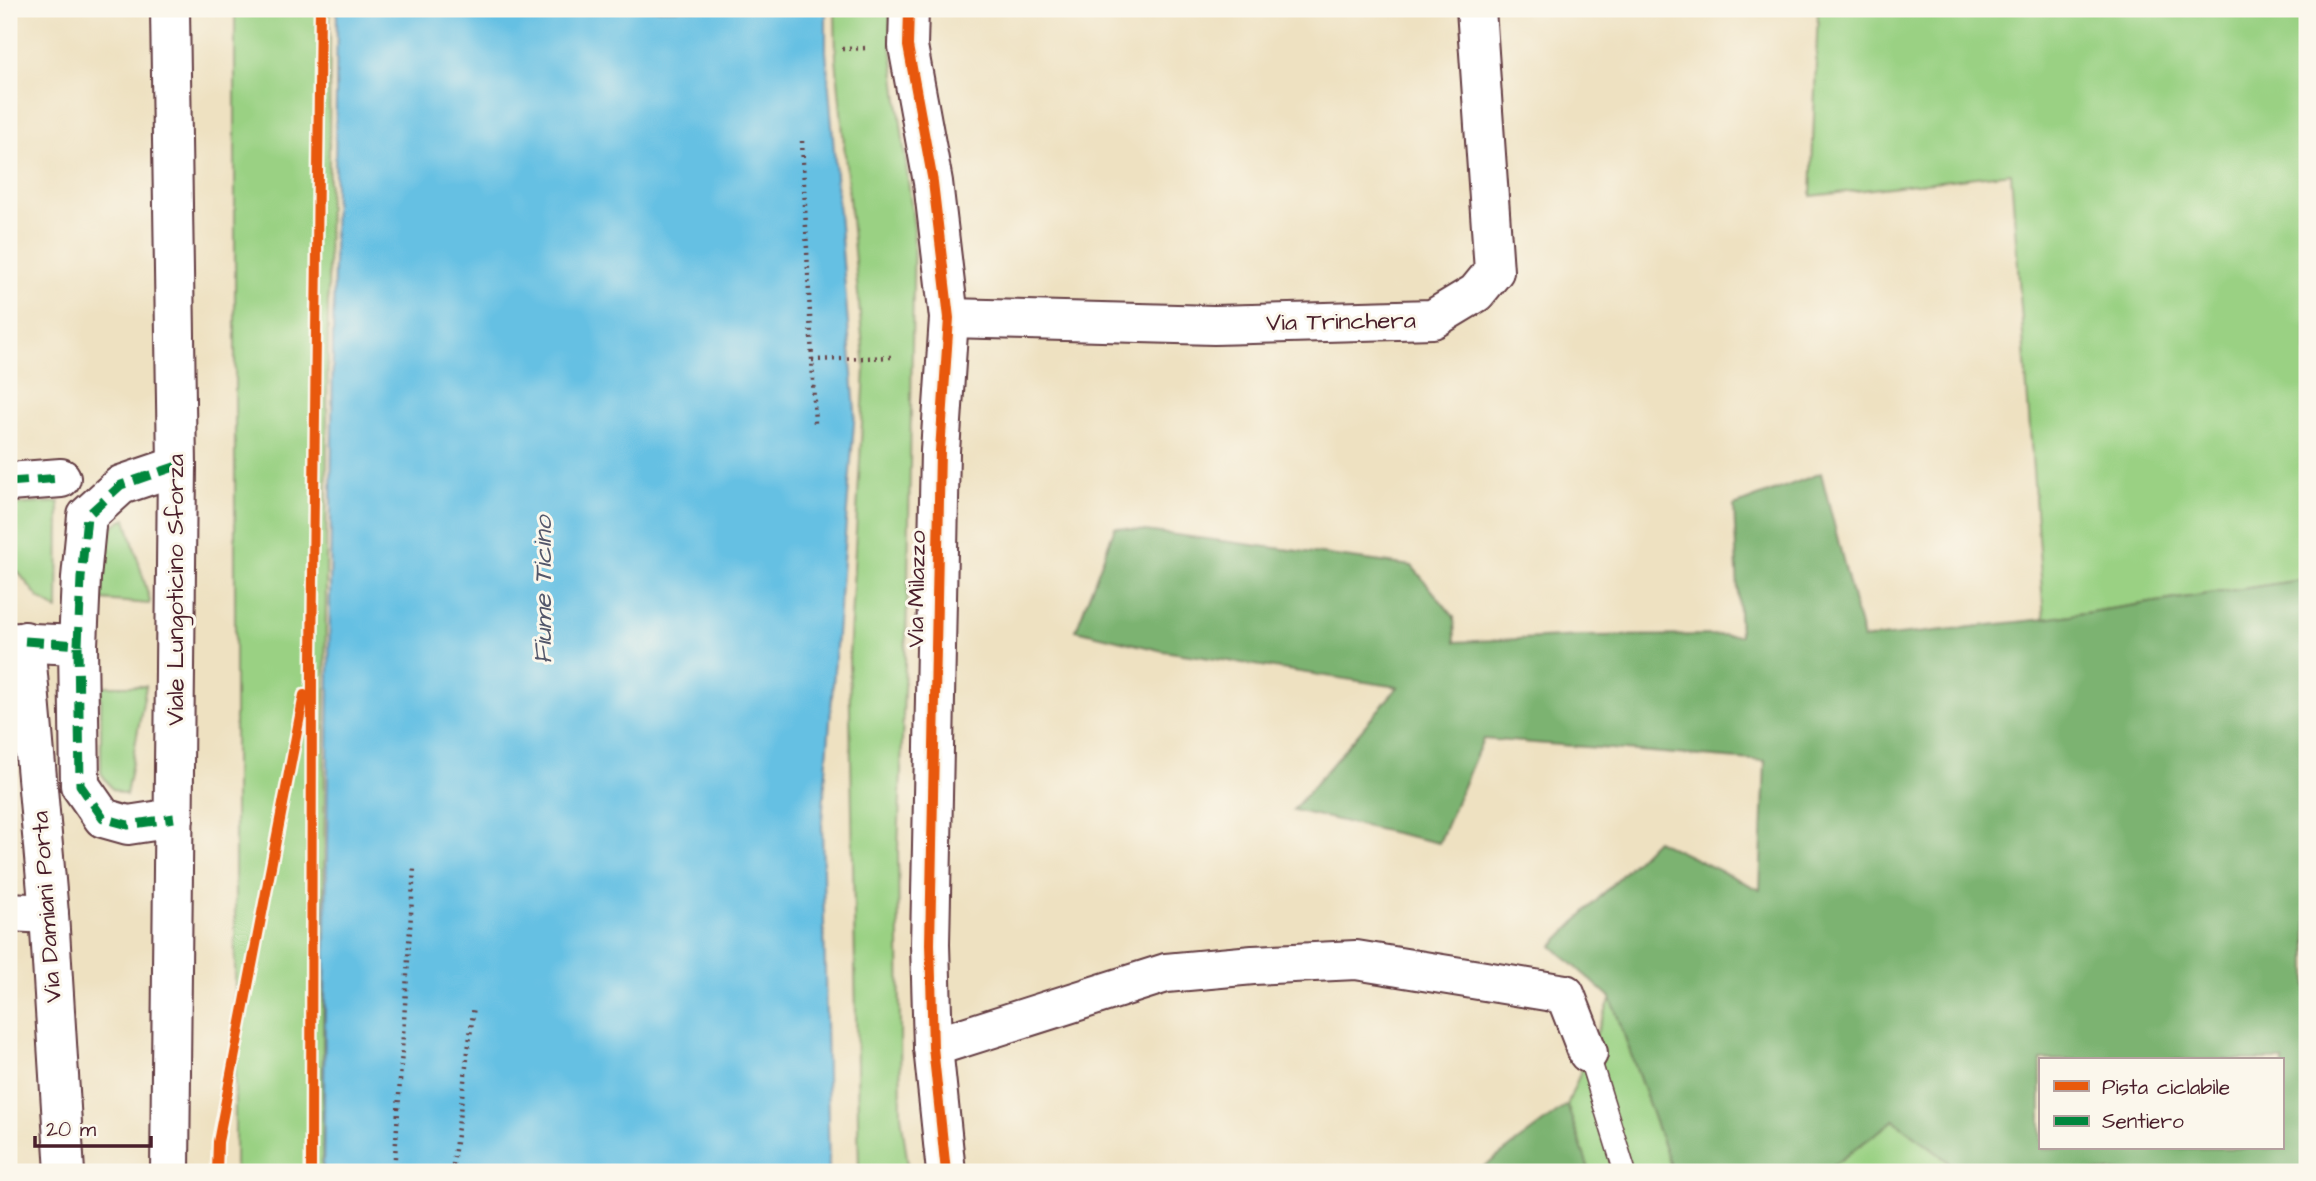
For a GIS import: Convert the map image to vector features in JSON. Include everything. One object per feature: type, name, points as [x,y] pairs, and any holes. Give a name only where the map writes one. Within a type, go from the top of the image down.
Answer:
[{"type":"street","name":"Viale Lungoticino Sforza","points":[[170,9],[177,466],[170,1172]]},
{"type":"street","name":"Via Milazzo","points":[[909,9],[908,46],[933,182],[949,318],[938,503],[930,944],[933,1047],[946,1172]]},
{"type":"street","name":"Via Trinchera","points":[[949,318],[1214,325],[1433,319],[1476,293],[1494,271],[1476,9]]},
{"type":"street","points":[[174,818],[128,825],[103,818],[80,785],[78,645],[87,516],[121,485],[177,466]]},
{"type":"street","points":[[9,482],[61,478]]},
{"type":"street","points":[[14,635],[78,645]]},
{"type":"street","name":"Via Damiani Porta","points":[[14,635],[49,914],[65,1172]]},
{"type":"street","points":[[9,912],[49,914]]},
{"type":"street","points":[[933,1047],[1166,973],[1356,960],[1565,994],[1588,1054]]},
{"type":"lane","points":[[1588,1054],[1625,1172]]},
{"type":"path","points":[[311,1172],[312,657],[320,9]]},
{"type":"path","points":[[803,141],[815,424]]},
{"type":"path","points":[[812,360],[892,358]]},
{"type":"path","points":[[217,1172],[220,1129],[283,793],[312,657]]},
{"type":"path","points":[[394,1172],[414,867]]},
{"type":"path","points":[[452,1172],[474,1006]]},
{"type":"green space","points":[[235,9],[330,9],[322,1172],[235,1172]]},
{"type":"green space","points":[[835,9],[890,9],[890,36],[914,228],[908,581],[898,851],[901,1115],[909,1172],[859,1172],[849,657],[865,369],[836,58]]},
{"type":"green space","points":[[1818,9],[2307,9],[2307,579],[2044,619],[2011,173],[1811,196]]},
{"type":"green space","points":[[1821,473],[1863,639],[2044,619],[2307,579],[2307,1172],[1962,1172],[1894,1120],[1824,1172],[1673,1172],[1611,998],[1552,946],[1656,840],[1760,890],[1765,761],[1483,739],[1439,843],[1293,810],[1398,687],[1163,651],[1076,630],[1115,527],[1412,566],[1454,617],[1455,642],[1583,636],[1740,635],[1734,506]]},
{"type":"green space","points":[[59,502],[58,610],[39,598],[9,561],[9,505]]},
{"type":"green space","points":[[126,519],[149,604],[102,600],[103,536],[115,524]]},
{"type":"green space","points":[[101,686],[146,686],[126,795],[112,789],[101,773]]},
{"type":"green space","points":[[1611,998],[1673,1172],[1590,1172],[1567,1105]]},
{"type":"green space","points":[[1567,1105],[1590,1172],[1477,1172]]},
{"type":"green space","points":[[1894,1120],[1962,1172],[1824,1172]]},
{"type":"water","name":"Fiume Ticino","points":[[337,9],[826,9],[826,51],[855,411],[822,821],[829,1172],[323,1172]]},
{"type":"marked path","points":[[78,645],[87,516],[121,485],[177,466]]},
{"type":"marked path","points":[[9,482],[61,478]]},
{"type":"marked path","points":[[25,641],[78,645],[80,785],[103,818],[128,825],[174,818]]},
{"type":"cycle path","points":[[311,1172],[312,657],[320,9]]},
{"type":"cycle path","points":[[909,9],[908,46],[933,182],[949,318],[940,451],[930,944],[933,1047],[946,1172]]},
{"type":"cycle path","points":[[217,1172],[218,1142],[304,695]]}]
